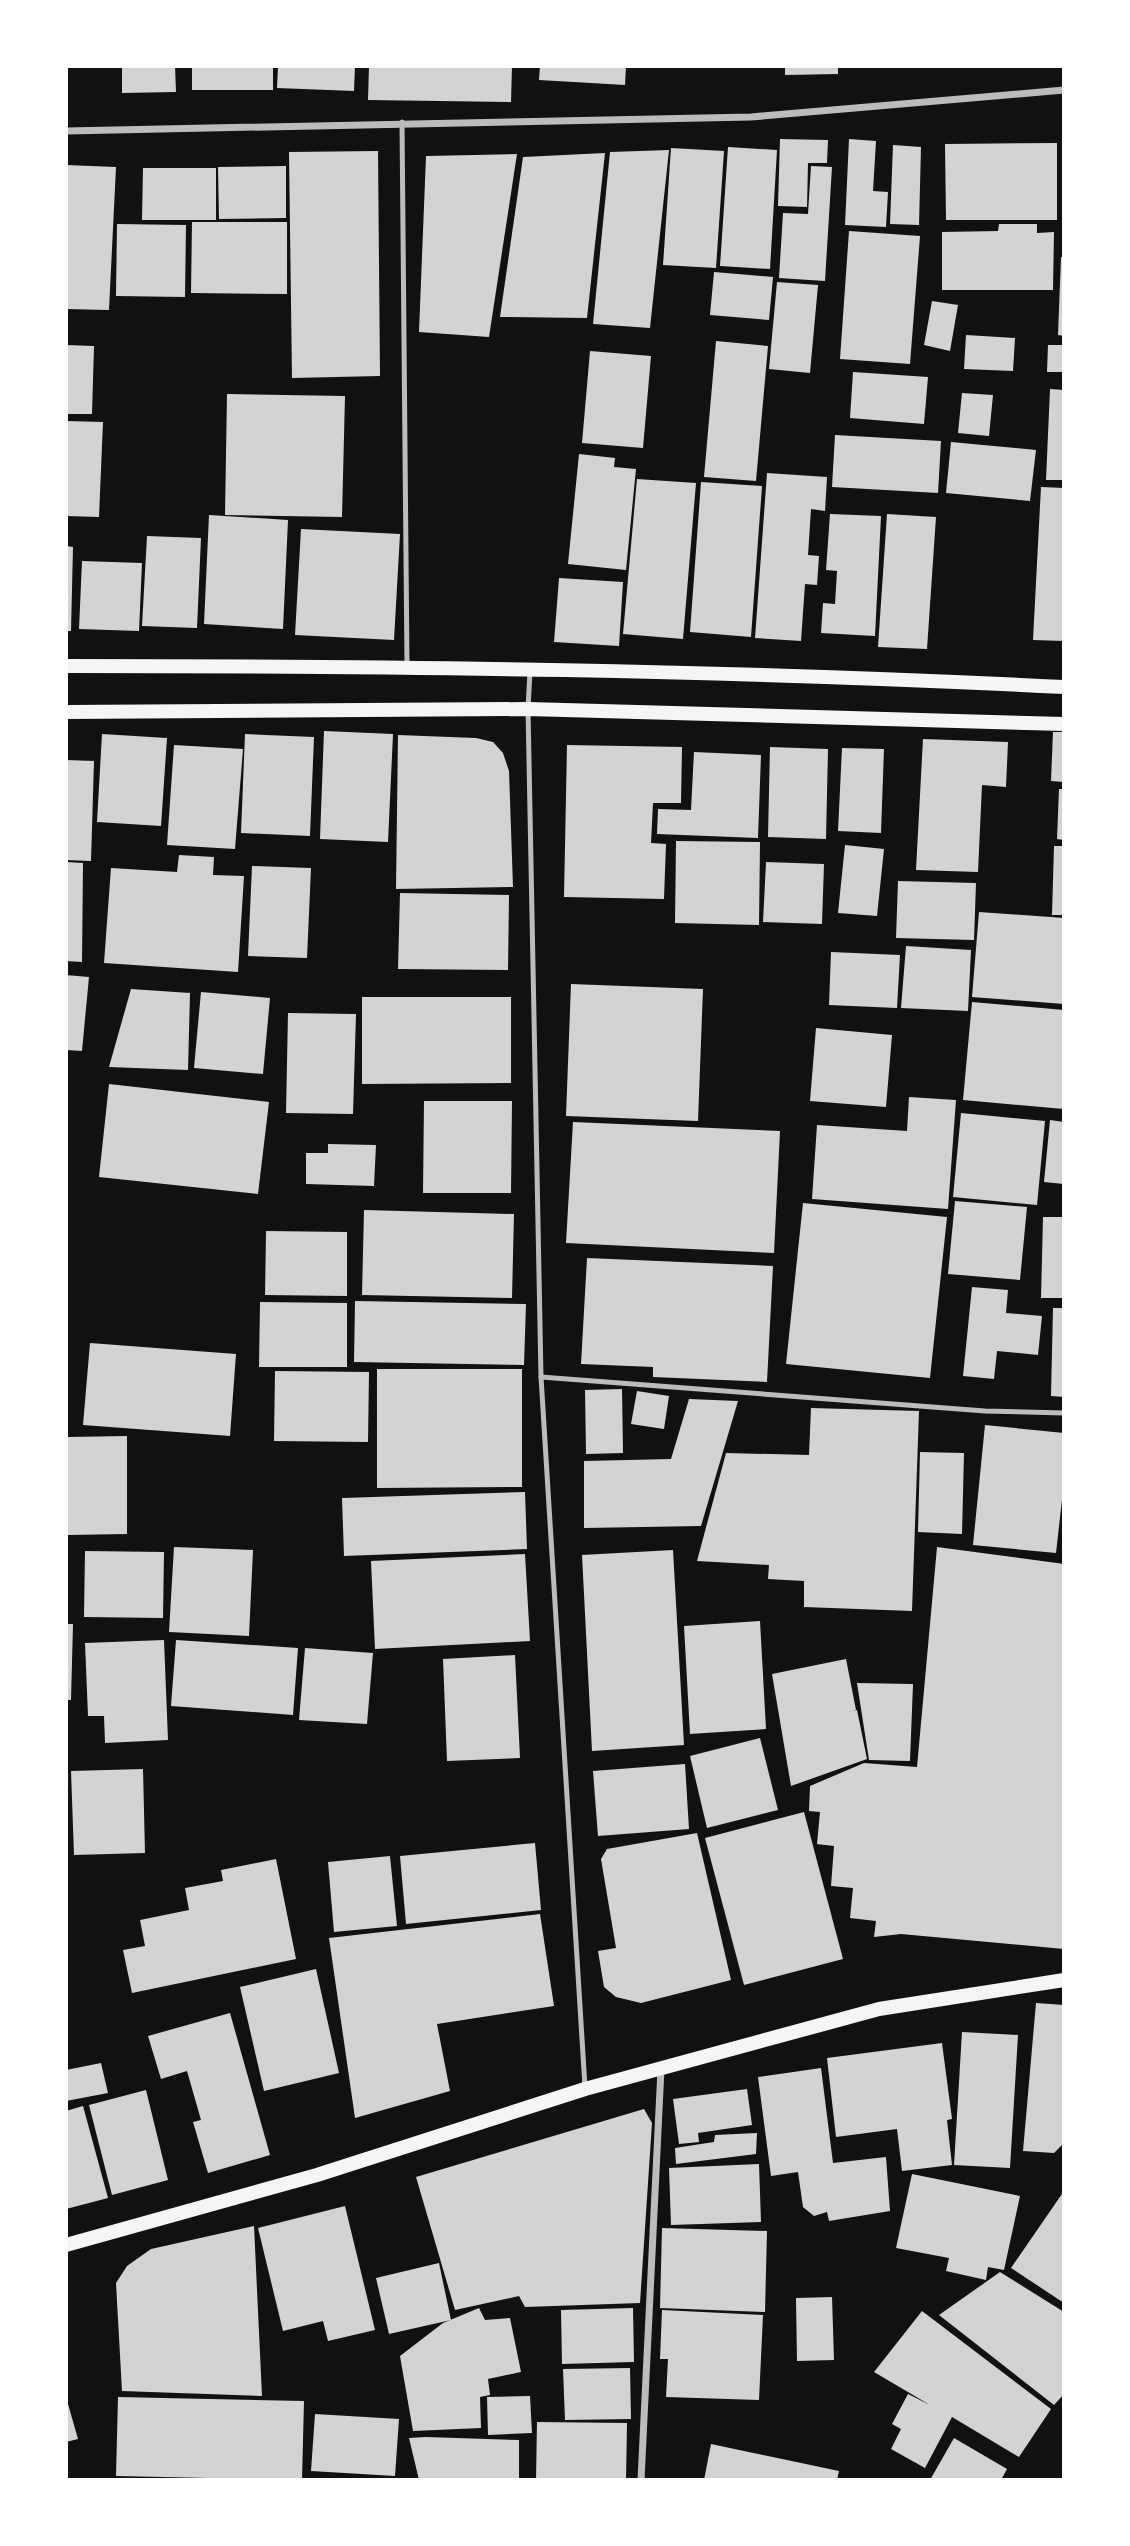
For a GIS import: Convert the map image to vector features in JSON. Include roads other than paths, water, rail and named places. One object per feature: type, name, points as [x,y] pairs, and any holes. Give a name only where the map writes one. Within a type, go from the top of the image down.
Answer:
[{"type":"main road","points":[[66,666],[407,666],[530,671],[853,676],[1063,687]]},
{"type":"main road","points":[[66,712],[528,709],[1063,724]]},
{"type":"main road","points":[[66,2245],[317,2175],[585,2089],[879,2009],[1063,1980]]},
{"type":"street","points":[[66,131],[402,122],[751,117],[1063,90]]},
{"type":"street","points":[[641,2480],[662,2068]]},
{"type":"lane","points":[[402,122],[407,666]]},
{"type":"lane","points":[[530,671],[528,709],[541,1377],[585,2089]]},
{"type":"lane","points":[[541,1377],[985,1411],[1063,1413]]}]
